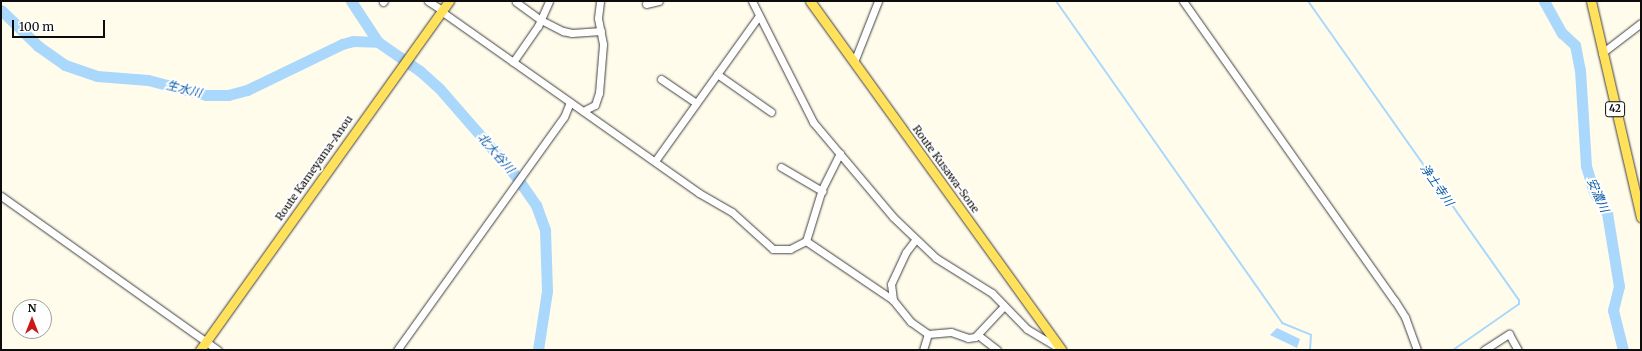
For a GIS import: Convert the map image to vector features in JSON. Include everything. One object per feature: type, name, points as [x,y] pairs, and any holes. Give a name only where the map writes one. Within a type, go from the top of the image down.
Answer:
[{"type":"main road","name":"Route Kameyama-Anou","points":[[200,350],[449,1]]},
{"type":"main road","name":"Route Kusawa-Sone","points":[[810,1],[1062,349]]},
{"type":"main road","name":"42","points":[[1591,1],[1602,53],[1637,184],[1641,218]]},
{"type":"street","points":[[428,1],[654,161],[736,215],[768,246],[782,250],[790,249],[806,240],[822,191],[840,153]]},
{"type":"street","points":[[513,62],[541,20],[549,1]]},
{"type":"street","points":[[583,111],[595,105],[599,93],[603,44],[598,18],[600,1]]},
{"type":"street","points":[[646,4],[659,1]]},
{"type":"street","points":[[752,1],[804,109],[840,153],[916,240],[936,258],[992,293],[1027,329],[1062,349]]},
{"type":"street","points":[[854,62],[878,1]]},
{"type":"street","points":[[1183,1],[1395,301],[1405,317],[1417,350]]},
{"type":"street","points":[[516,2],[541,20],[570,33],[601,30]]},
{"type":"street","points":[[654,161],[759,16]]},
{"type":"street","points":[[1602,53],[1641,23]]},
{"type":"street","points":[[717,74],[771,112]]},
{"type":"street","points":[[661,79],[696,103]]},
{"type":"street","points":[[397,350],[564,117],[570,102]]},
{"type":"street","points":[[781,167],[822,191]]},
{"type":"street","points":[[1,196],[218,350]]},
{"type":"street","points":[[806,240],[893,300],[911,322],[928,334],[951,332],[970,338],[978,335],[1004,306]]},
{"type":"street","points":[[893,300],[891,284],[906,252],[916,240]]},
{"type":"street","points":[[923,350],[928,334]]},
{"type":"street","points":[[1484,350],[1509,334],[1518,350]]},
{"type":"street","points":[[978,335],[997,350]]},
{"type":"water","points":[[1277,328],[1300,339],[1297,348],[1270,335]]},
{"type":"waterway","name":"北大谷川","points":[[351,1],[378,42],[420,71],[439,88],[515,175],[536,205],[545,230],[547,291],[538,350]]},
{"type":"waterway","points":[[1056,1],[1282,323],[1311,335],[1310,350]]},
{"type":"waterway","name":"浄土寺川","points":[[1308,1],[1519,300],[1519,304],[1453,350]]},
{"type":"waterway","name":"安濃川","points":[[1544,1],[1562,33],[1575,45],[1580,70],[1586,166],[1594,192],[1607,213],[1619,286],[1613,310],[1623,350]]},
{"type":"waterway","name":"生水川","points":[[1,10],[38,46],[65,65],[97,76],[148,80],[206,95],[228,95],[247,90],[342,44],[353,41],[378,42]]}]
